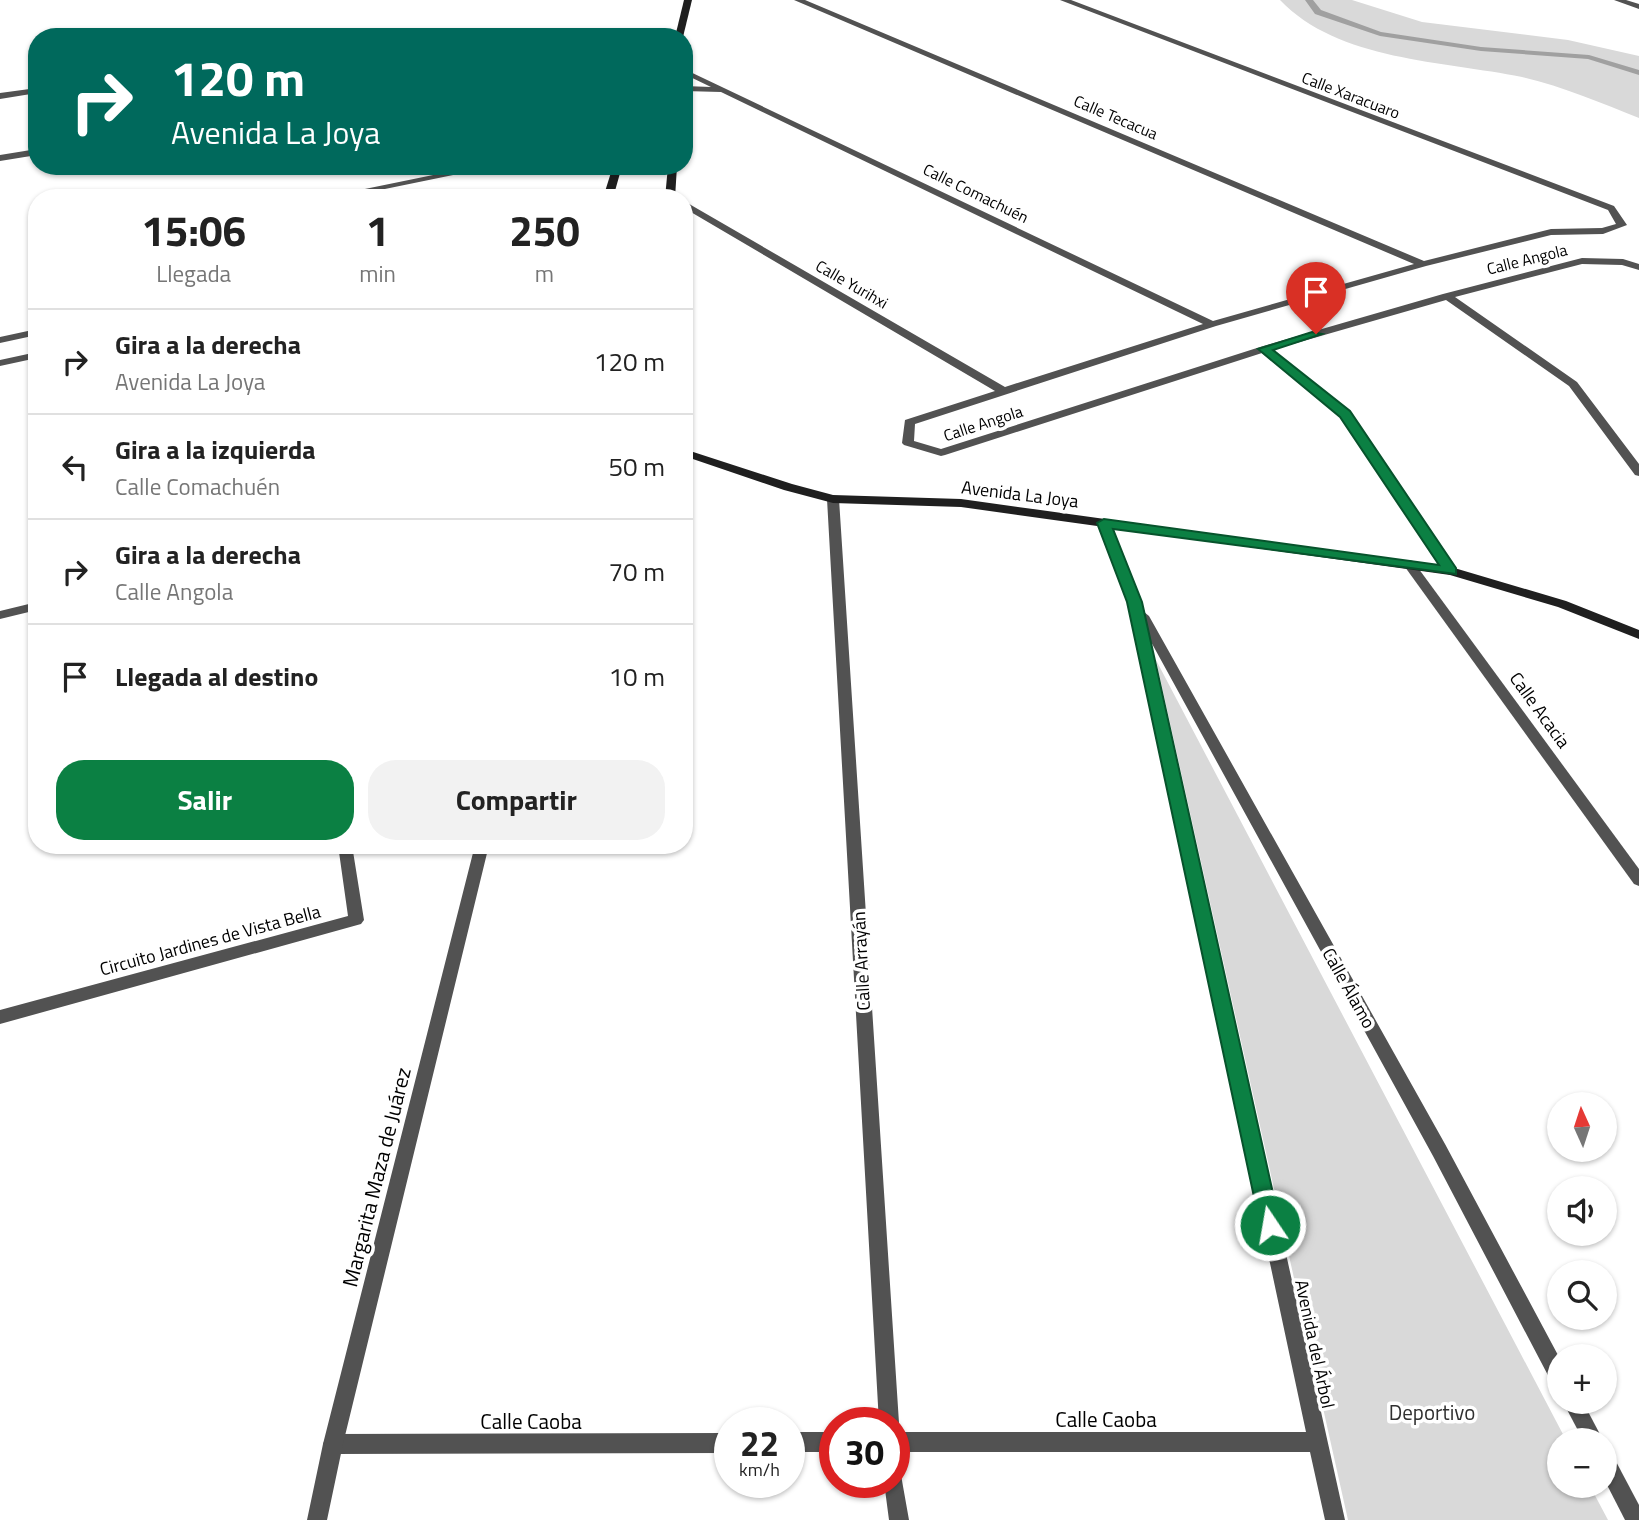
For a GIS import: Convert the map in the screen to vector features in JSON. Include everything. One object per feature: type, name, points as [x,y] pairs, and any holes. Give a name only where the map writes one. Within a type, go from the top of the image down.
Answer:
[{"type":"main road","points":[[682,28],[688,0]]},
{"type":"main road","name":"Avenida La Joya","points":[[693,455],[833,499],[961,503],[1451,571],[1562,604],[1639,635]]},
{"type":"street","name":"Calle Tecacua","points":[[798,0],[1423,264]]},
{"type":"street","name":"Calle Xaracuaro","points":[[1064,0],[1611,208],[1622,225]]},
{"type":"street","points":[[1618,0],[1639,7]]},
{"type":"street","name":"Calle Comachuén","points":[[693,75],[1212,324]]},
{"type":"street","name":"Calle Comachuén","points":[[693,89],[727,91]]},
{"type":"street","points":[[0,96],[28,91]]},
{"type":"street","points":[[0,158],[28,153]]},
{"type":"street","points":[[372,189],[446,175]]},
{"type":"street","name":"Calle Yurihxi","points":[[693,209],[1004,391]]},
{"type":"street","name":"Calle Angola","points":[[1622,225],[1603,231],[1551,232],[1423,264],[1212,324],[909,422],[908,443],[941,453],[1264,349],[1447,296],[1582,261],[1623,262],[1639,267]]},
{"type":"street","points":[[1447,296],[1573,384],[1639,472]]},
{"type":"street","points":[[0,340],[28,334]]},
{"type":"street","points":[[1264,349],[1345,414],[1451,571]]},
{"type":"street","points":[[0,363],[28,357]]},
{"type":"street","name":"Calle Arrayán","points":[[833,499],[887,1407]]},
{"type":"street","name":"Avenida del Árbol","points":[[1104,523],[1135,602],[1335,1520]]},
{"type":"street","name":"Calle Acacia","points":[[1409,564],[1639,880]]},
{"type":"street","name":"Calle Álamo","points":[[1135,602],[1439,1150],[1547,1353]]},
{"type":"street","points":[[0,615],[28,608]]},
{"type":"street","name":"Circuito Jardines de Vista Bella","points":[[0,1017],[356,920],[346,854]]},
{"type":"street","name":"Margarita Maza de Juárez","points":[[317,1520],[332,1444],[480,854]]},
{"type":"street","name":"Calle Caoba","points":[[910,1442],[1317,1442]]},
{"type":"street","name":"Calle Caoba","points":[[332,1444],[714,1443]]},
{"type":"street","points":[[1617,1484],[1636,1520]]},
{"type":"street","points":[[896,1498],[899,1520]]},
{"type":"green space","points":[[1280,0],[1352,0],[1422,22],[1568,40],[1639,56],[1639,118],[1581,95],[1522,77],[1426,62],[1361,47],[1331,36],[1304,20]]},
{"type":"green space","name":"Deportivo","points":[[1156,660],[1547,1404],[1547,1414],[1552,1414],[1560,1428],[1547,1428],[1547,1498],[1596,1498],[1608,1520],[1348,1520]]},
{"type":"waterway","points":[[1309,0],[1318,12],[1380,34],[1481,49],[1589,57],[1639,73]]},
{"type":"route","points":[[1270,1225],[1135,602],[1104,523],[1279,545],[1451,571],[1345,414],[1264,349],[1316,334]]}]
